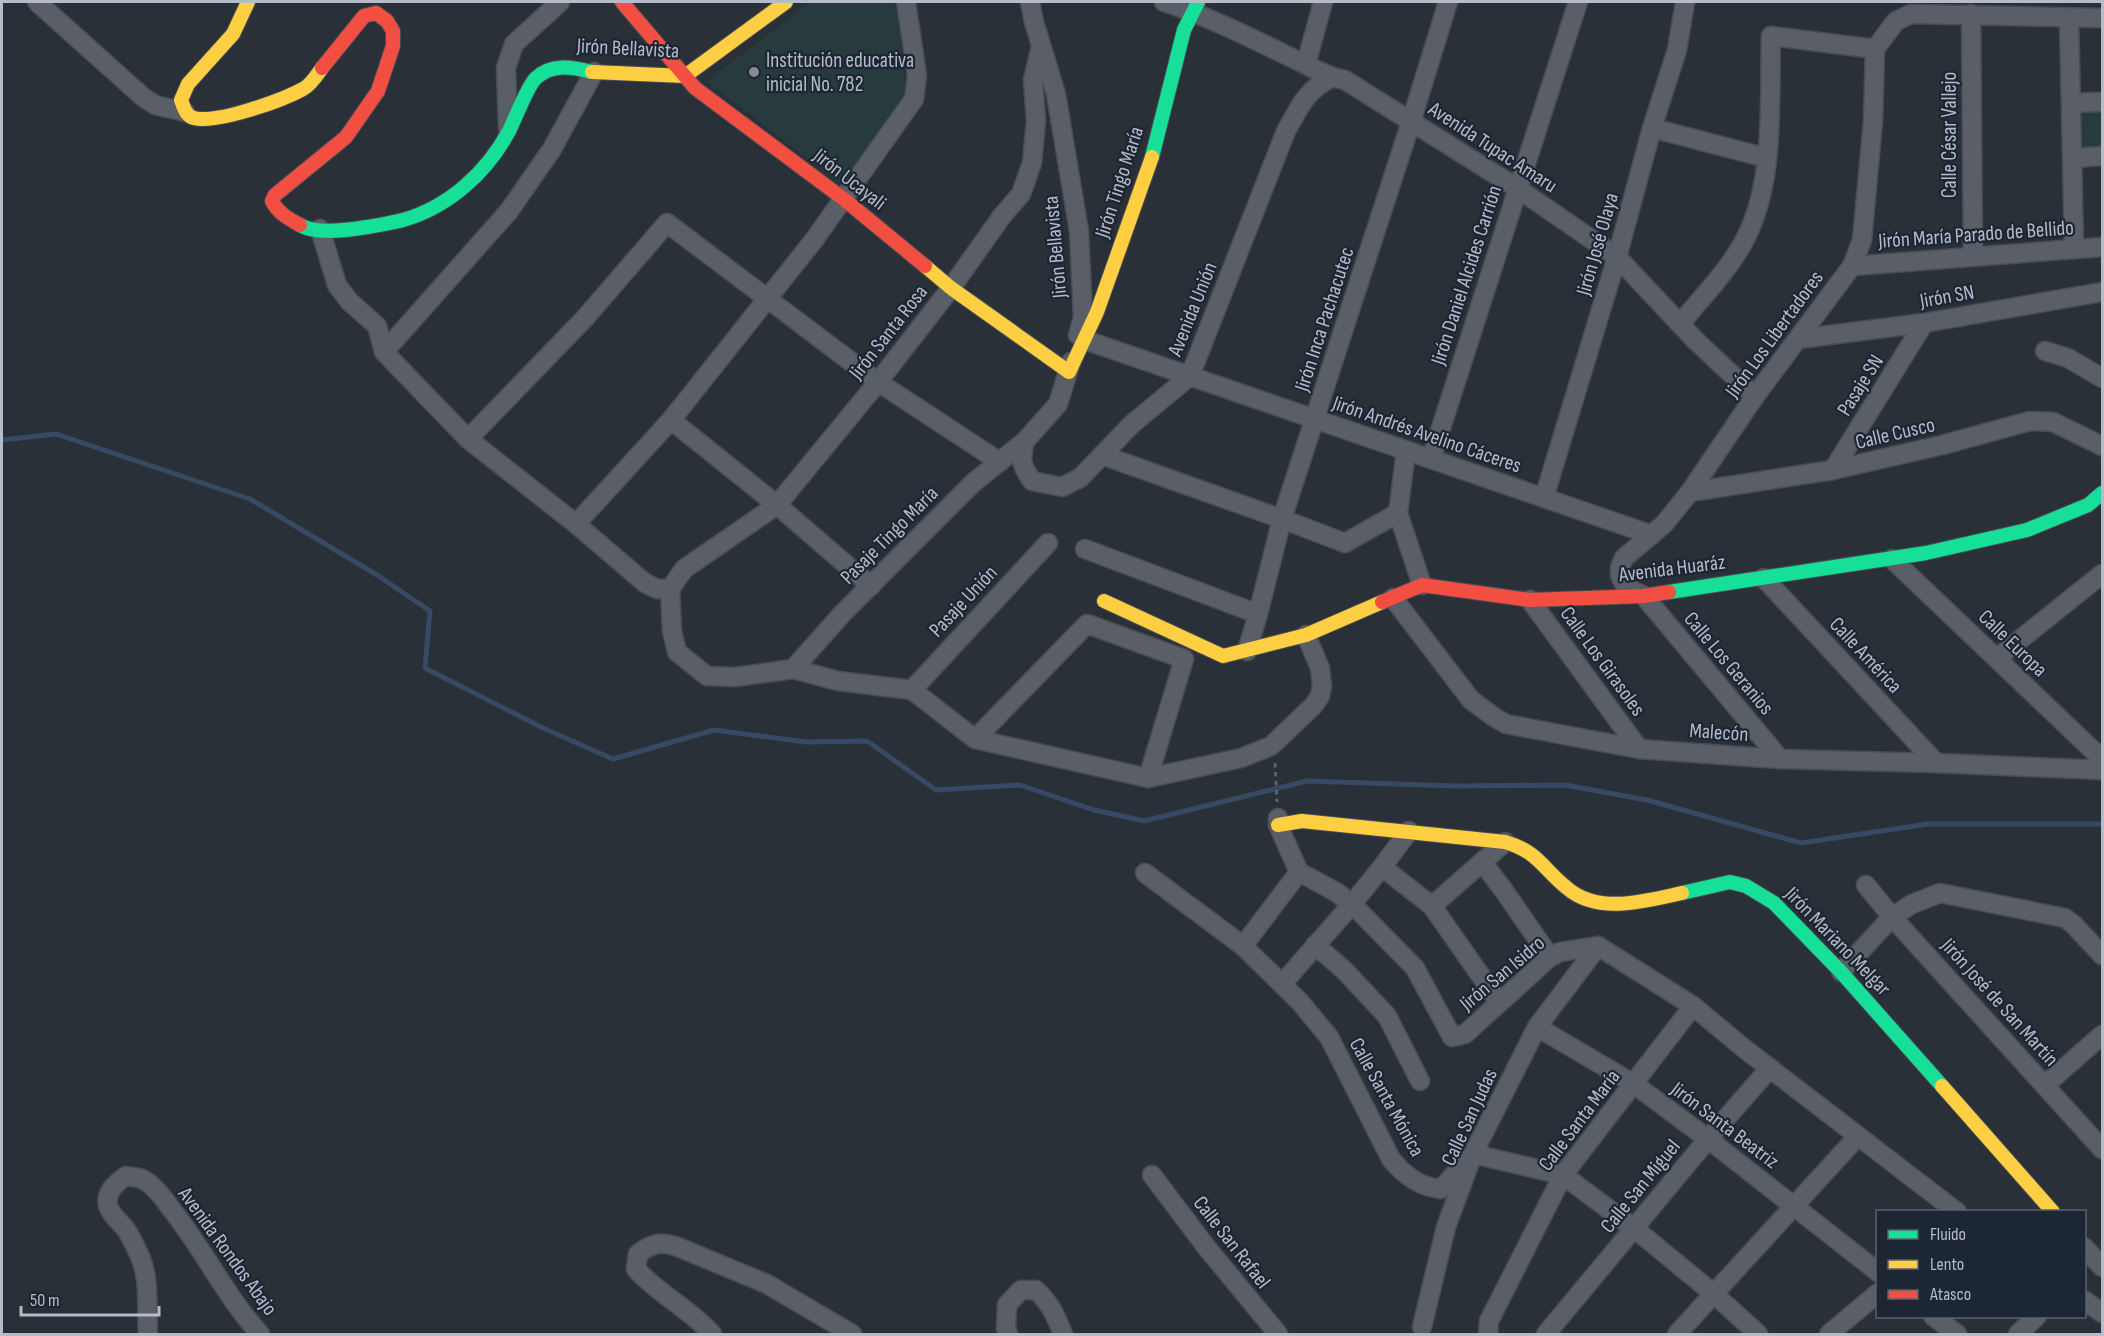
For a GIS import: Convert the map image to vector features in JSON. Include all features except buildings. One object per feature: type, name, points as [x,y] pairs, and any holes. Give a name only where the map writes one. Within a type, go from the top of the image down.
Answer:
[{"type":"street","points":[[37,2],[143,97],[155,105],[185,112]]},
{"type":"street","points":[[185,112],[181,100],[188,84],[233,34],[248,2]]},
{"type":"street","points":[[508,133],[506,68],[514,44],[560,2]]},
{"type":"street","name":"Jirón Ucayali","points":[[622,2],[695,88],[845,200],[951,288],[1069,372]]},
{"type":"street","name":"Jirón Bellavista","points":[[185,112],[194,118],[210,118],[254,110],[306,88],[364,9],[376,13],[387,21],[393,31],[393,46],[378,90],[346,137],[275,195],[272,201],[285,216],[306,229],[344,231],[404,219],[450,199],[484,167],[508,133],[535,78],[556,67],[574,67],[594,72],[685,76],[786,2]]},
{"type":"street","points":[[576,524],[671,420],[845,200],[914,99],[917,75],[906,2]]},
{"type":"street","name":"Jirón Bellavista","points":[[1025,441],[1058,404],[1083,317],[1079,231],[1056,94],[1030,2]]},
{"type":"street","name":"Avenida Tupac Amaru","points":[[1164,2],[1196,7],[1331,78],[1345,80],[1517,188],[1617,257],[1696,341],[1755,396]]},
{"type":"street","points":[[1305,64],[1323,2]]},
{"type":"street","name":"Jirón Inca Pachacutec","points":[[1247,651],[1282,519],[1448,2]]},
{"type":"street","name":"Jirón Daniel Alcides Carrión","points":[[1431,459],[1578,2]]},
{"type":"street","name":"Jirón José Olaya","points":[[1544,498],[1617,257],[1652,128],[1677,51],[1685,2]]},
{"type":"street","name":"Jirón Tingo María","points":[[1069,372],[1097,312],[1154,150],[1184,30],[1196,7]]},
{"type":"street","points":[[1681,323],[1743,244],[1758,209],[1767,158],[1771,36],[1875,48],[1896,21],[1911,14],[2103,18]]},
{"type":"street","name":"Calle César Vallejo","points":[[1971,14],[1973,256]]},
{"type":"street","points":[[2069,18],[2074,249]]},
{"type":"street","name":"Jirón Santa Rosa","points":[[670,589],[684,569],[777,505],[879,382],[951,288],[1002,216],[1021,194],[1032,163],[1036,121],[1033,80],[1041,46]]},
{"type":"street","name":"Jirón Los Libertadores","points":[[1644,596],[1627,588],[1620,575],[1620,567],[1624,558],[1664,525],[1690,492],[1755,396],[1852,266],[1862,240],[1873,121],[1875,48]]},
{"type":"street","points":[[384,352],[509,211],[552,149],[594,72]]},
{"type":"street","name":"Avenida Unión","points":[[1025,441],[1021,457],[1024,470],[1032,481],[1062,487],[1080,478],[1132,424],[1190,376],[1286,131],[1307,93],[1331,78]]},
{"type":"street","points":[[2072,103],[2103,102]]},
{"type":"street","points":[[1652,128],[1767,158]]},
{"type":"street","points":[[2073,158],[2103,156]]},
{"type":"street","points":[[468,439],[585,318],[668,223],[879,382],[1000,462]]},
{"type":"street","points":[[320,229],[337,285],[349,302],[377,326],[384,352],[468,439],[576,524],[645,583],[657,589],[670,589],[672,631],[677,652],[707,676],[735,677],[793,669],[838,681],[912,690],[975,739],[1148,778],[1241,758],[1271,746],[1320,696],[1322,686],[1320,668],[1306,635]]},
{"type":"street","name":"Jirón María Parado de Bellido","points":[[1852,266],[2103,247]]},
{"type":"street","name":"Jirón SN","points":[[1798,339],[1924,323],[2103,292]]},
{"type":"street","name":"Pasaje SN","points":[[1833,470],[1924,323]]},
{"type":"street","name":"Jirón Andrés Avelino Cáceres","points":[[1084,340],[1652,535]]},
{"type":"street","points":[[2045,351],[2068,358],[2103,378]]},
{"type":"street","points":[[671,420],[777,505],[871,586]]},
{"type":"street","name":"Calle Cusco","points":[[1690,492],[1833,470],[1942,446],[2030,421],[2053,422],[2103,446]]},
{"type":"street","name":"Pasaje Tingo María","points":[[793,669],[843,613],[973,483],[1025,441]]},
{"type":"street","points":[[1104,601],[1223,656],[1306,635],[1422,585],[1398,513],[1406,451]]},
{"type":"street","points":[[1102,455],[1345,543],[1398,513]]},
{"type":"street","name":"Avenida Huaráz","points":[[1422,585],[1530,600],[1644,596],[1892,559],[2027,531],[2088,505],[2103,493]]},
{"type":"street","name":"Pasaje Unión","points":[[912,690],[1048,543]]},
{"type":"street","points":[[1085,549],[1258,614]]},
{"type":"street","name":"Calle Europa","points":[[1892,559],[2103,759]]},
{"type":"street","points":[[1997,658],[2103,574]]},
{"type":"street","name":"Calle América","points":[[1764,578],[1936,763]]},
{"type":"street","name":"Calle Los Geranios","points":[[1644,596],[1780,759]]},
{"type":"street","name":"Malecón","points":[[1393,598],[1471,700],[1506,723],[1639,748],[1780,759],[2103,770]]},
{"type":"street","name":"Calle Los Girasoles","points":[[1530,600],[1639,748]]},
{"type":"street","points":[[975,739],[1087,624],[1184,659],[1148,778]]},
{"type":"street","name":"Jirón Mariano Melgar","points":[[1278,822],[1302,821],[1505,842],[1522,847],[1544,864],[1566,888],[1581,898],[1603,904],[1651,900],[1730,882],[1746,886],[1774,903],[1841,972],[2051,1210]]},
{"type":"street","points":[[1243,946],[1299,872],[1278,822]]},
{"type":"street","points":[[1282,984],[1353,904],[1409,831]]},
{"type":"street","points":[[1432,906],[1505,842]]},
{"type":"street","points":[[1482,862],[1550,957]]},
{"type":"street","points":[[1382,867],[1432,906],[1499,1002]]},
{"type":"street","name":"Jirón San Isidro","points":[[1299,872],[1353,904],[1415,968],[1452,1037],[1465,1034],[1550,957],[1560,952],[1598,946]]},
{"type":"street","name":"Calle Santa Mónica","points":[[1145,873],[1243,946],[1282,984],[1329,1038],[1391,1159],[1405,1175],[1430,1188],[1441,1189],[1473,1154]]},
{"type":"street","name":"Jirón José de San Martín","points":[[1866,885],[1892,917],[2045,1085],[2099,1137]]},
{"type":"street","points":[[1841,972],[1892,917],[1912,904],[1940,893],[2065,918],[2103,955]]},
{"type":"street","points":[[1315,945],[1344,970],[1387,1016],[1420,1081]]},
{"type":"street","points":[[1598,946],[1693,1006],[1954,1210]]},
{"type":"street","name":"Calle San Judas","points":[[1422,1327],[1446,1227],[1473,1154],[1537,1027],[1598,946]]},
{"type":"street","name":"Calle Santa María","points":[[1488,1335],[1489,1321],[1563,1175],[1693,1006]]},
{"type":"street","name":"Jirón Santa Beatriz","points":[[1537,1027],[1634,1084],[1876,1270]]},
{"type":"street","points":[[2045,1085],[2103,1035]]},
{"type":"street","name":"Calle San Miguel","points":[[1546,1335],[1708,1139],[1770,1068]]},
{"type":"street","points":[[1677,1335],[1858,1136]]},
{"type":"street","points":[[1473,1154],[1563,1175],[1635,1229],[1714,1294],[1758,1335]]},
{"type":"street","name":"Calle San Rafael","points":[[1152,1175],[1278,1335]]},
{"type":"street","name":"Avenida Rondos Abajo","points":[[148,1335],[147,1279],[126,1229],[112,1214],[108,1204],[110,1191],[126,1176],[144,1179],[162,1197],[222,1280],[240,1312],[260,1335]]},
{"type":"street","points":[[712,1335],[701,1321],[644,1278],[636,1269],[638,1254],[649,1245],[665,1243],[678,1247],[767,1284],[852,1335]]},
{"type":"street","points":[[2086,1248],[2103,1267]]},
{"type":"street","points":[[1008,1335],[1007,1305],[1021,1290],[1036,1290],[1047,1300],[1055,1313],[1063,1335]]},
{"type":"street","points":[[1835,1332],[1876,1295]]},
{"type":"street","points":[[2086,1301],[2103,1313]]},
{"type":"street","points":[[1934,1318],[1958,1335]]},
{"type":"street","points":[[2018,1335],[2036,1318]]},
{"type":"path","points":[[1275,763],[1278,822]]},
{"type":"green space","points":[[811,2],[897,2],[906,95],[845,188],[707,81]]},
{"type":"green space","points":[[2102,107],[2102,151],[2078,152],[2077,108]]},
{"type":"waterway","points":[[2,440],[56,434],[250,499],[377,575],[430,611],[425,668],[543,728],[613,759],[714,730],[806,742],[867,741],[936,790],[1020,785],[1094,810],[1144,821],[1307,781],[1456,786],[1565,785],[1647,800],[1801,843],[1928,824],[2102,824]]},
{"type":"traffic: fast","points":[[1152,157],[1184,30],[1198,2]]},
{"type":"traffic: fast","points":[[300,225],[323,231],[351,229],[403,220],[436,206],[465,186],[490,160],[509,131],[536,78],[556,68],[592,72]]},
{"type":"traffic: fast","points":[[1669,592],[1926,553],[2027,530],[2088,505],[2102,493]]},
{"type":"traffic: fast","points":[[1682,893],[1730,882],[1746,886],[1774,903],[1841,972],[1942,1086]]},
{"type":"traffic: slow","points":[[248,2],[233,34],[188,84],[181,100],[189,115],[194,118],[218,118],[266,105],[306,87],[322,68]]},
{"type":"traffic: slow","points":[[592,72],[685,76],[786,2]]},
{"type":"traffic: slow","points":[[925,266],[951,288],[1069,372],[1097,312],[1152,157]]},
{"type":"traffic: slow","points":[[1104,601],[1223,656],[1306,635],[1382,602]]},
{"type":"traffic: slow","points":[[1278,825],[1302,821],[1505,842],[1533,856],[1567,888],[1579,896],[1608,904],[1638,902],[1682,893]]},
{"type":"traffic: slow","points":[[1942,1086],[2051,1210]]},
{"type":"traffic: jam","points":[[622,2],[695,88],[845,200],[925,266]]},
{"type":"traffic: jam","points":[[300,225],[288,218],[272,201],[275,195],[346,137],[378,91],[393,46],[393,31],[387,21],[376,13],[364,16],[322,68]]},
{"type":"traffic: jam","points":[[1382,602],[1422,585],[1530,600],[1644,596],[1669,592]]},
{"type":"place","name":"Institución educativa inicial No. 782","points":[[754,72]]}]
